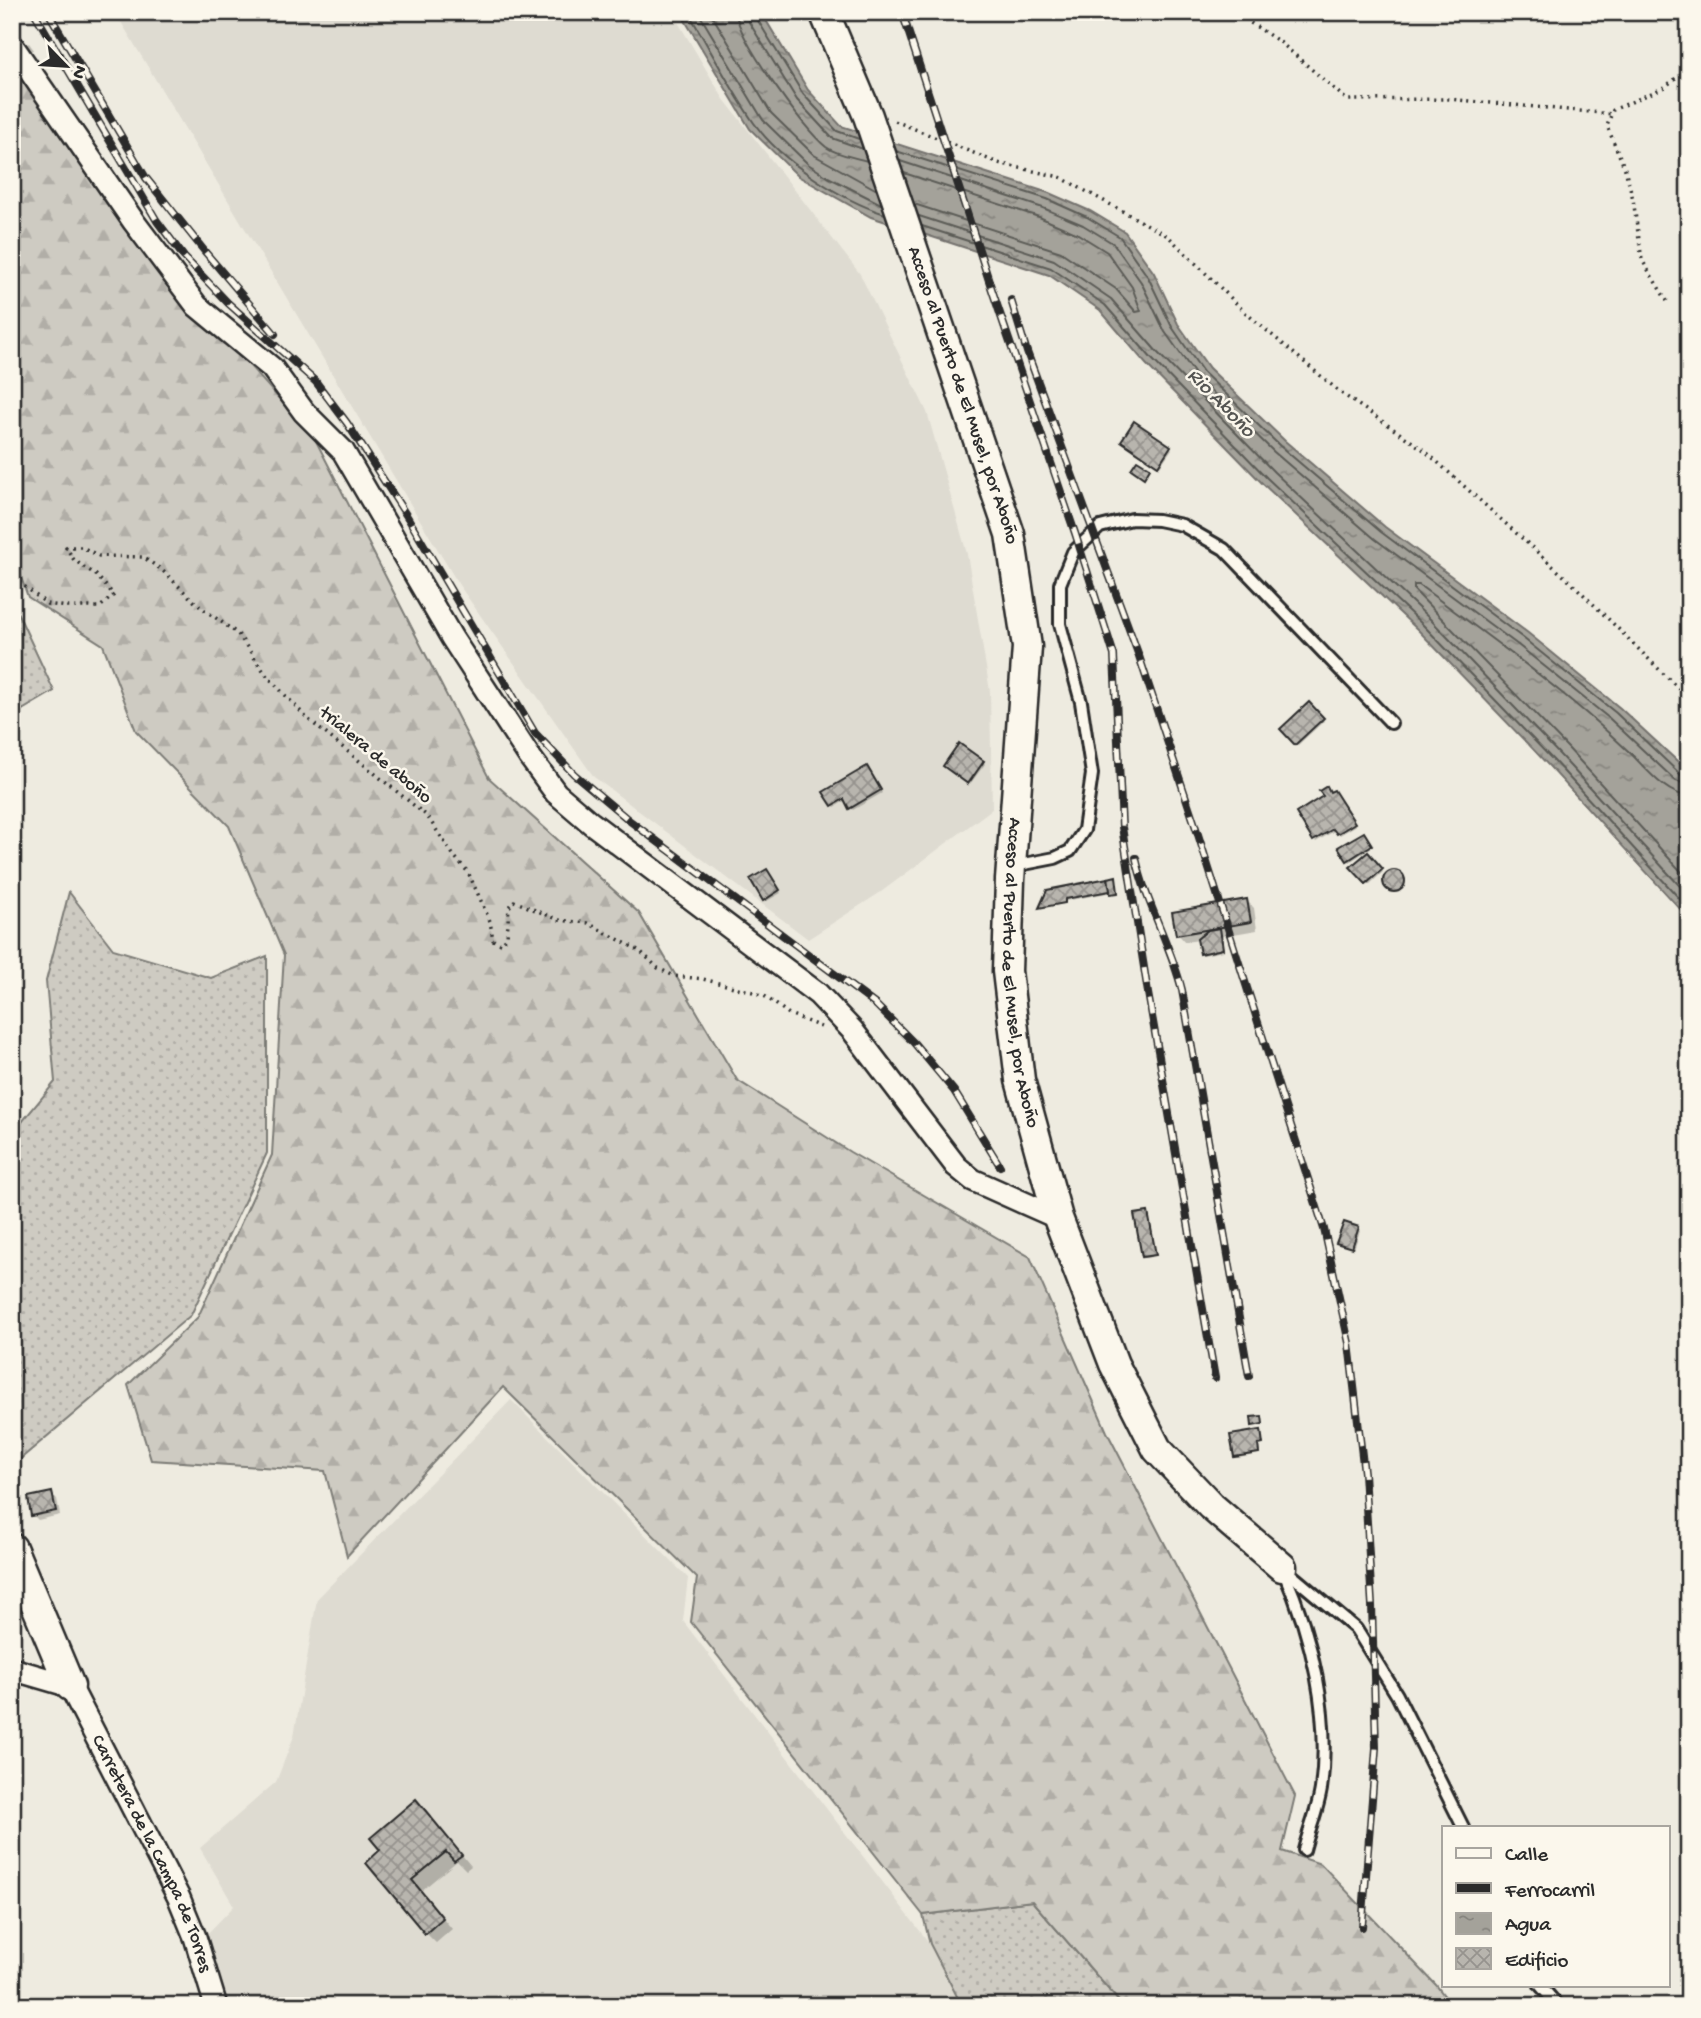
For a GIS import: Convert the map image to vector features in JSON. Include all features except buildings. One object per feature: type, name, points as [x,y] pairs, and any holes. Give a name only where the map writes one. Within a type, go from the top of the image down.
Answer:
[{"type":"street","name":"Acceso al Puerto de El Musel, por Aboño","points":[[824,12],[867,112],[1010,534],[1027,647],[1011,866],[1007,971],[1020,1080],[1058,1218],[1114,1364],[1157,1449],[1211,1506],[1282,1567]]},
{"type":"street","points":[[12,45],[134,222],[197,306],[272,368],[304,412],[343,451],[452,638],[556,793],[591,823],[818,994],[853,1031],[956,1166],[973,1180],[1058,1218]]},
{"type":"street","points":[[12,1548],[74,1695]]},
{"type":"street","points":[[12,1669],[74,1695]]},
{"type":"street","name":"Carretera de la Campa de Torres","points":[[74,1695],[179,1898],[195,1937],[216,2006]]},
{"type":"lane","points":[[1011,866],[1055,858],[1070,851],[1084,830],[1092,774],[1081,702],[1060,624],[1060,584],[1073,552],[1100,527],[1132,519],[1158,520],[1182,525],[1224,549],[1391,723]]},
{"type":"lane","points":[[1282,1567],[1301,1611],[1310,1643],[1324,1731],[1321,1790],[1304,1850]]},
{"type":"lane","name":"Acceso al Puerto de El Musel, por Aboño","points":[[1282,1567],[1356,1629],[1397,1695],[1462,1826]]},
{"type":"lane","points":[[1541,1986],[1558,2006]]},
{"type":"path","points":[[1242,12],[1249,22],[1280,43],[1348,100],[1448,99],[1612,114]]},
{"type":"path","points":[[1667,300],[1642,260],[1633,199],[1625,169],[1607,126],[1613,110],[1665,87],[1689,67]]},
{"type":"path","points":[[867,112],[998,163],[1060,177],[1168,236],[1247,314],[1341,393],[1424,450],[1576,587],[1689,699]]},
{"type":"path","name":"trialera de aboño","points":[[12,570],[19,582],[47,604],[100,607],[114,595],[96,575],[74,560],[66,547],[82,547],[99,556],[143,556],[162,570],[198,604],[238,634],[267,677],[309,720],[427,816],[468,872],[490,921],[493,940],[501,944],[507,937],[509,906],[514,901],[559,920],[588,923],[640,951],[658,968],[674,976],[703,979],[753,992],[766,997],[789,1014],[822,1027]]},
{"type":"shaded area","points":[[115,12],[672,12],[723,98],[860,274],[927,412],[967,554],[990,691],[992,809],[881,892],[808,939],[594,777],[459,585]]},
{"type":"shaded area","points":[[511,1400],[688,1578],[683,1621],[930,1944],[962,2006],[228,2006],[207,1934],[234,1906],[200,1848],[276,1782],[294,1736],[317,1599]]},
{"type":"green space","points":[[12,61],[152,256],[315,439],[489,778],[639,913],[737,1080],[850,1152],[1030,1257],[1107,1432],[1295,1796],[1282,1851],[1321,1864],[1436,1985],[1452,2006],[1123,2006],[1032,1901],[923,1915],[691,1622],[697,1578],[503,1387],[347,1556],[325,1471],[151,1460],[128,1385],[198,1317],[272,1155],[284,955],[229,826],[136,731],[103,645],[28,597],[12,552]]},
{"type":"green space","points":[[12,601],[54,691],[12,716]]},
{"type":"green space","points":[[69,892],[113,949],[211,978],[267,956],[267,1153],[191,1315],[12,1466],[12,1134],[55,1082],[46,981]]},
{"type":"green space","points":[[1032,1901],[1123,2006],[962,2006],[930,1944],[923,1915]]},
{"type":"water","name":"Rio Aboño","points":[[680,12],[761,12],[808,90],[841,126],[1049,193],[1090,211],[1125,232],[1154,273],[1178,324],[1209,368],[1285,441],[1385,527],[1528,633],[1620,708],[1689,772],[1689,919],[1549,766],[1418,630],[1263,484],[1146,364],[1100,310],[1049,275],[871,217],[798,176],[750,129]]},
{"type":"pier","points":[[1524,745],[1528,745],[1689,923]]},
{"type":"railway","points":[[34,12],[157,221],[184,257],[228,303],[316,382],[347,423],[408,518],[535,733],[574,774],[630,821],[876,1005],[914,1043],[954,1091],[1000,1166]]},
{"type":"railway","points":[[48,12],[146,178],[275,334]]},
{"type":"railway","points":[[902,12],[1114,655],[1122,827],[1215,1378]]},
{"type":"railway","points":[[1011,300],[1027,352],[1139,656],[1195,825],[1324,1229],[1349,1343],[1364,1473],[1372,1605],[1376,1748],[1362,1927]]},
{"type":"railway","points":[[1136,858],[1182,990],[1249,1376]]}]
